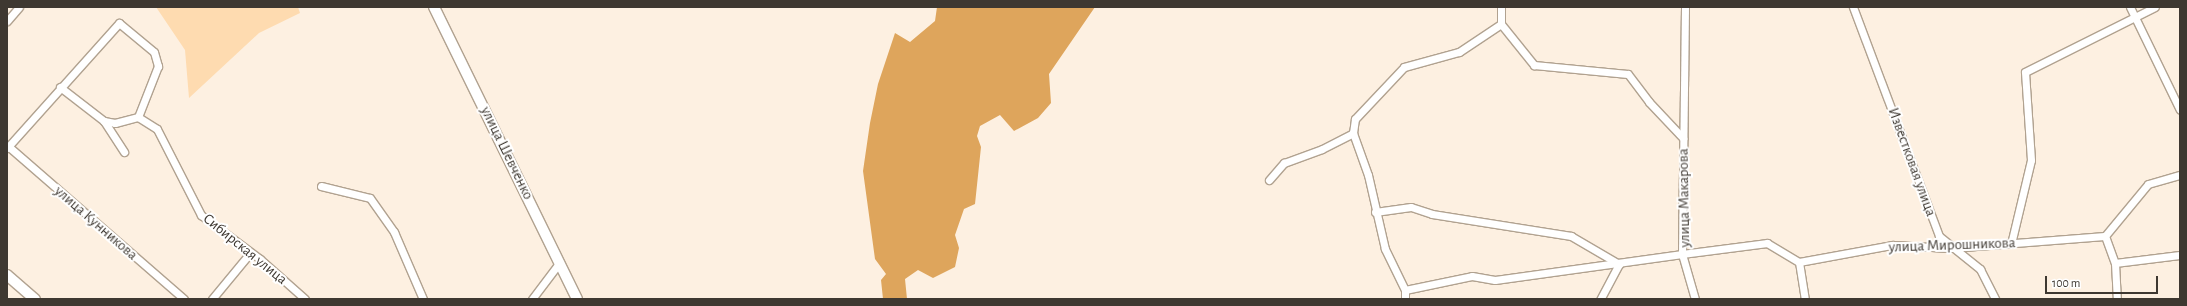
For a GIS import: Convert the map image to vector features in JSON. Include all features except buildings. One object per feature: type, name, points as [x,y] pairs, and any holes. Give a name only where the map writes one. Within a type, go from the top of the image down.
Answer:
[{"type":"street","points":[[7,21],[19,7]]},
{"type":"street","name":"улица Шевченко","points":[[434,7],[577,299]]},
{"type":"street","points":[[1501,7],[1501,24],[1534,65],[1628,74],[1648,102],[1683,138]]},
{"type":"street","name":"улица Макарова","points":[[1685,7],[1682,254],[1767,243],[1799,262]]},
{"type":"street","name":"Известковая улица","points":[[1853,7],[1939,236],[1951,248],[1980,269],[1995,299]]},
{"type":"street","points":[[2130,7],[2180,110]]},
{"type":"street","points":[[2011,244],[2031,160],[2025,72],[2155,7]]},
{"type":"street","points":[[8,147],[60,87],[119,23],[154,52],[158,66],[138,118],[115,123],[104,121]]},
{"type":"street","points":[[1405,299],[1405,290],[1385,249],[1375,212],[1368,175],[1353,133],[1355,119],[1404,67],[1459,52],[1501,24]]},
{"type":"street","points":[[60,87],[104,121],[124,152]]},
{"type":"street","points":[[2173,93],[2180,90]]},
{"type":"street","name":"Сибирская улица","points":[[138,118],[157,129],[200,215],[250,253],[305,299]]},
{"type":"street","points":[[1269,180],[1284,163],[1353,133]]},
{"type":"street","name":"улица Кунникова","points":[[8,147],[184,299]]},
{"type":"street","points":[[2117,299],[2115,263],[2105,236],[2148,184],[2180,175]]},
{"type":"street","points":[[321,186],[370,198],[394,232],[423,299]]},
{"type":"street","points":[[1375,212],[1411,207],[1473,220],[1571,236],[1619,264]]},
{"type":"street","name":"улица Мирошникова","points":[[1799,262],[1892,245],[1951,248],[2105,236]]},
{"type":"street","points":[[212,299],[250,253]]},
{"type":"street","points":[[1405,290],[1472,276],[1495,280],[1619,264],[1682,254],[1695,299]]},
{"type":"street","points":[[2115,263],[2180,256]]},
{"type":"street","points":[[532,299],[560,262]]},
{"type":"street","points":[[1799,262],[1805,299]]},
{"type":"street","points":[[1600,299],[1619,264]]},
{"type":"street","points":[[8,276],[36,299]]},
{"type":"shaded area","points":[[156,7],[298,7],[300,13],[259,33],[189,98],[185,50]]},
{"type":"shaded area","points":[[937,7],[1095,7],[1049,74],[1051,103],[1038,118],[1014,131],[1000,115],[980,126],[977,136],[981,147],[975,204],[964,209],[955,235],[959,248],[955,267],[933,278],[918,270],[905,279],[907,299],[883,299],[881,280],[886,274],[875,259],[863,171],[870,123],[878,84],[895,33],[910,42],[935,21]]}]
